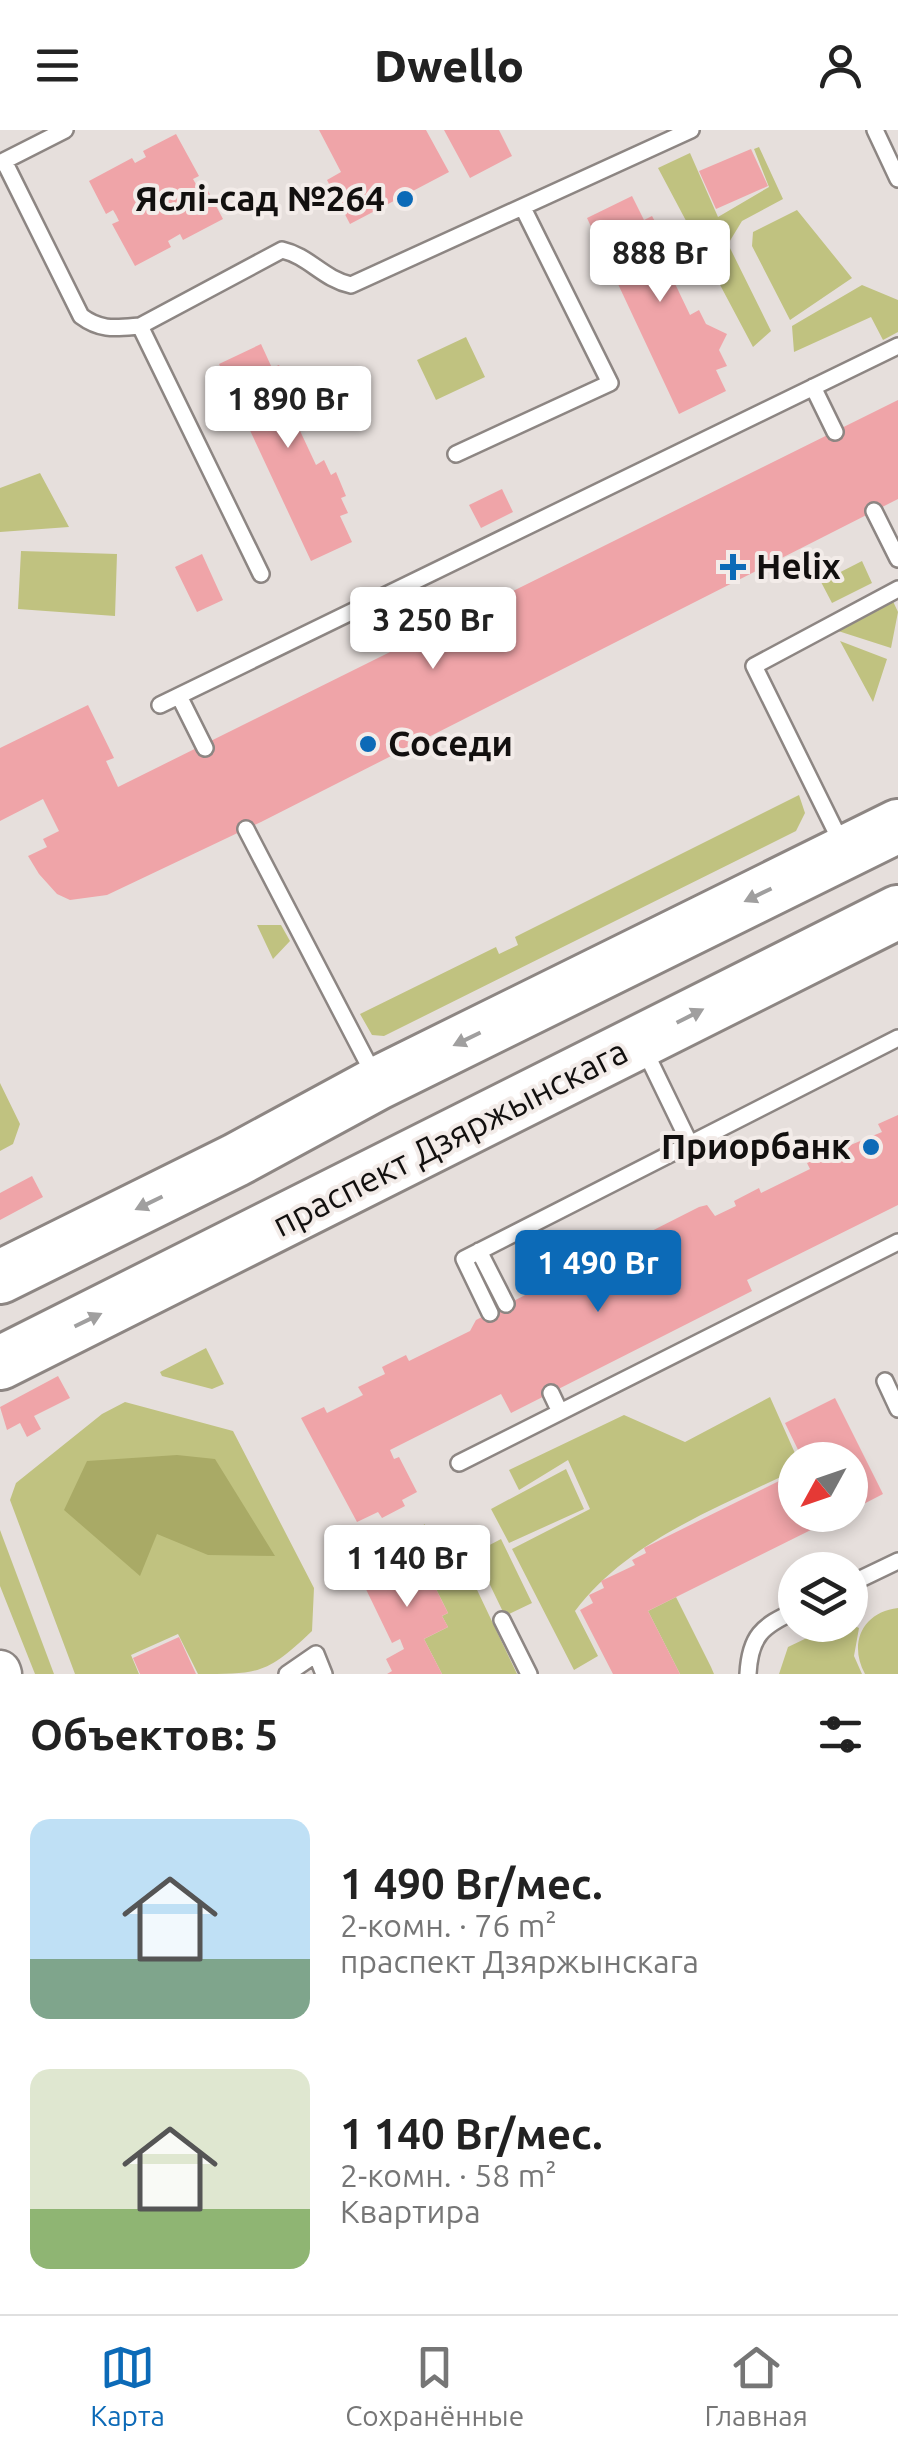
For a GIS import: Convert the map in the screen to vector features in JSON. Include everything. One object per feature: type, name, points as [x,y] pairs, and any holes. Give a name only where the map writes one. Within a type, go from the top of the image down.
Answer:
[{"type":"main road","points":[[0,1277],[378,1083],[898,826]]},
{"type":"main road","name":"праспект Дзяржынскага","points":[[0,1363],[898,912]]},
{"type":"lane","points":[[65,130],[2,162],[81,316],[98,328],[140,326],[282,250],[300,254],[332,280],[351,284],[691,130]]},
{"type":"lane","points":[[875,130],[898,179]]},
{"type":"lane","points":[[456,454],[610,384],[523,208]]},
{"type":"lane","points":[[140,326],[261,574]]},
{"type":"lane","points":[[160,705],[898,346]]},
{"type":"lane","points":[[813,387],[835,432]]},
{"type":"lane","points":[[874,511],[898,559]]},
{"type":"lane","points":[[846,852],[754,666],[898,589]]},
{"type":"lane","points":[[178,696],[205,748]]},
{"type":"lane","points":[[246,829],[378,1083]]},
{"type":"lane","points":[[490,1312],[464,1259],[898,1038]]},
{"type":"lane","points":[[640,1041],[690,1144]]},
{"type":"lane","points":[[459,1463],[898,1242]]},
{"type":"lane","points":[[479,1252],[506,1304]]},
{"type":"lane","points":[[886,1381],[898,1409]]},
{"type":"lane","points":[[551,1393],[560,1412]]},
{"type":"lane","points":[[535,1401],[544,1420]]},
{"type":"lane","points":[[868,1576],[898,1562]]},
{"type":"lane","points":[[748,1674],[749,1648],[769,1623],[778,1618]]},
{"type":"lane","points":[[502,1620],[529,1674]]},
{"type":"lane","points":[[287,1674],[316,1654],[324,1674]]},
{"type":"green space","points":[[759,147],[783,199],[742,221],[728,244],[771,331],[753,347],[658,168],[690,153],[718,217],[769,187],[754,149]]},
{"type":"green space","points":[[797,210],[852,278],[790,320],[752,246],[753,232]]},
{"type":"green space","points":[[862,285],[898,300],[898,332],[883,340],[871,317],[794,352],[792,326]]},
{"type":"green space","points":[[466,337],[485,377],[436,400],[417,360]]},
{"type":"green space","points":[[40,473],[69,527],[0,532],[0,488]]},
{"type":"green space","points":[[21,551],[117,554],[115,616],[18,609]]},
{"type":"green space","points":[[862,561],[872,583],[832,603],[821,582]]},
{"type":"green space","points":[[891,597],[898,612],[891,648],[835,630]]},
{"type":"green space","points":[[840,641],[887,659],[873,702]]},
{"type":"green space","points":[[799,795],[805,813],[796,831],[384,1036],[372,1035],[360,1014],[496,947],[499,954],[518,945],[515,937]]},
{"type":"green space","points":[[257,925],[281,925],[290,941],[273,959]]},
{"type":"green space","points":[[0,1083],[20,1124],[13,1144],[0,1151]]},
{"type":"green space","points":[[206,1348],[224,1384],[212,1389],[162,1376],[160,1372]]},
{"type":"green space","points":[[770,1397],[790,1442],[778,1442],[778,1478],[676,1528],[621,1564],[597,1586],[575,1611],[598,1656],[574,1670],[512,1549],[590,1509],[568,1460],[519,1490],[509,1470],[624,1415],[685,1442]]},
{"type":"green space","points":[[125,1402],[233,1431],[314,1588],[312,1631],[273,1664],[249,1672],[198,1674],[178,1634],[131,1655],[139,1674],[75,1674],[10,1500],[16,1483],[102,1414]]},
{"type":"green space","points":[[177,1455],[215,1459],[275,1556],[208,1555],[157,1534],[140,1576],[64,1510],[87,1461]]},
{"type":"green space","points":[[566,1469],[584,1509],[509,1543],[491,1509]]},
{"type":"green space","points":[[424,1524],[460,1554],[517,1674],[442,1674],[424,1639],[448,1627],[442,1616],[448,1613],[419,1555]]},
{"type":"green space","points":[[0,1530],[54,1674],[35,1674],[0,1586]]},
{"type":"green space","points":[[501,1539],[532,1603],[505,1616],[478,1560],[482,1549]]},
{"type":"green space","points":[[676,1597],[714,1674],[680,1674],[648,1611]]},
{"type":"green space","points":[[898,1608],[898,1674],[865,1674],[859,1642],[868,1642],[868,1622]]},
{"type":"green space","points":[[798,1642],[856,1642],[854,1656],[862,1674],[779,1674],[788,1647]]},
{"type":"building","points":[[319,130],[426,130],[449,172],[350,224],[327,180],[341,172]]},
{"type":"building","points":[[444,130],[499,130],[512,156],[470,178]]},
{"type":"building","points":[[176,134],[199,176],[193,179],[201,193],[207,189],[223,219],[183,240],[180,234],[168,241],[171,247],[135,266],[112,224],[119,221],[116,215],[113,210],[106,214],[89,181],[132,158],[135,163],[146,157],[143,151]]},
{"type":"building","points":[[751,149],[768,186],[716,209],[699,171]]},
{"type":"building","points":[[632,196],[644,220],[652,216],[660,231],[673,235],[668,248],[676,263],[667,267],[690,315],[699,310],[706,324],[727,334],[719,350],[727,366],[716,370],[726,391],[679,414],[587,218]]},
{"type":"building","points":[[261,344],[272,368],[279,365],[284,377],[290,375],[301,397],[294,399],[301,414],[294,418],[316,465],[324,460],[331,475],[336,472],[346,496],[341,498],[348,513],[340,516],[352,542],[311,561],[219,364]]},
{"type":"building","points":[[898,400],[898,499],[261,822],[107,895],[70,900],[57,894],[39,874],[28,856],[47,847],[43,839],[59,831],[43,799],[0,821],[0,748],[88,705],[114,758],[106,761],[118,787]]},
{"type":"building","points":[[502,489],[513,512],[481,528],[469,505]]},
{"type":"building","points":[[202,554],[223,600],[197,612],[175,567]]},
{"type":"building","points":[[898,1115],[898,1205],[747,1280],[752,1291],[511,1413],[501,1394],[390,1450],[394,1459],[399,1457],[417,1492],[402,1500],[405,1506],[382,1518],[378,1512],[357,1522],[301,1418],[324,1407],[327,1413],[363,1395],[358,1387],[385,1374],[382,1367],[406,1355],[409,1361],[470,1331],[476,1320],[699,1207],[707,1205],[715,1216],[736,1206],[734,1201],[759,1188],[761,1193],[810,1169],[807,1163],[882,1132],[878,1124]]},
{"type":"building","points":[[32,1176],[43,1197],[0,1220],[0,1193]]},
{"type":"building","points":[[58,1376],[70,1398],[34,1416],[41,1429],[27,1437],[20,1423],[7,1430],[0,1407]]},
{"type":"building","points":[[835,1398],[857,1442],[794,1442],[785,1423]]},
{"type":"building","points":[[868,1464],[883,1494],[868,1502]]},
{"type":"building","points":[[778,1481],[778,1532],[807,1532],[648,1611],[680,1674],[613,1674],[580,1610],[593,1603],[589,1595],[604,1588],[601,1581],[635,1565],[632,1560],[646,1553],[644,1548]]},
{"type":"building","points":[[406,1548],[411,1558],[419,1555],[448,1613],[442,1616],[448,1627],[424,1639],[442,1674],[387,1674],[392,1671],[386,1659],[404,1649],[400,1639],[392,1643],[362,1581],[368,1578],[364,1569]]},
{"type":"building","points":[[179,1637],[196,1674],[140,1674],[133,1658]]},
{"type":"place","name":"Яслі-сад №264","points":[[405,199]]},
{"type":"place","name":"Helix","points":[[733,567]]},
{"type":"place","name":"Соседи","points":[[368,744]]},
{"type":"place","name":"Приорбанк","points":[[871,1147]]}]
